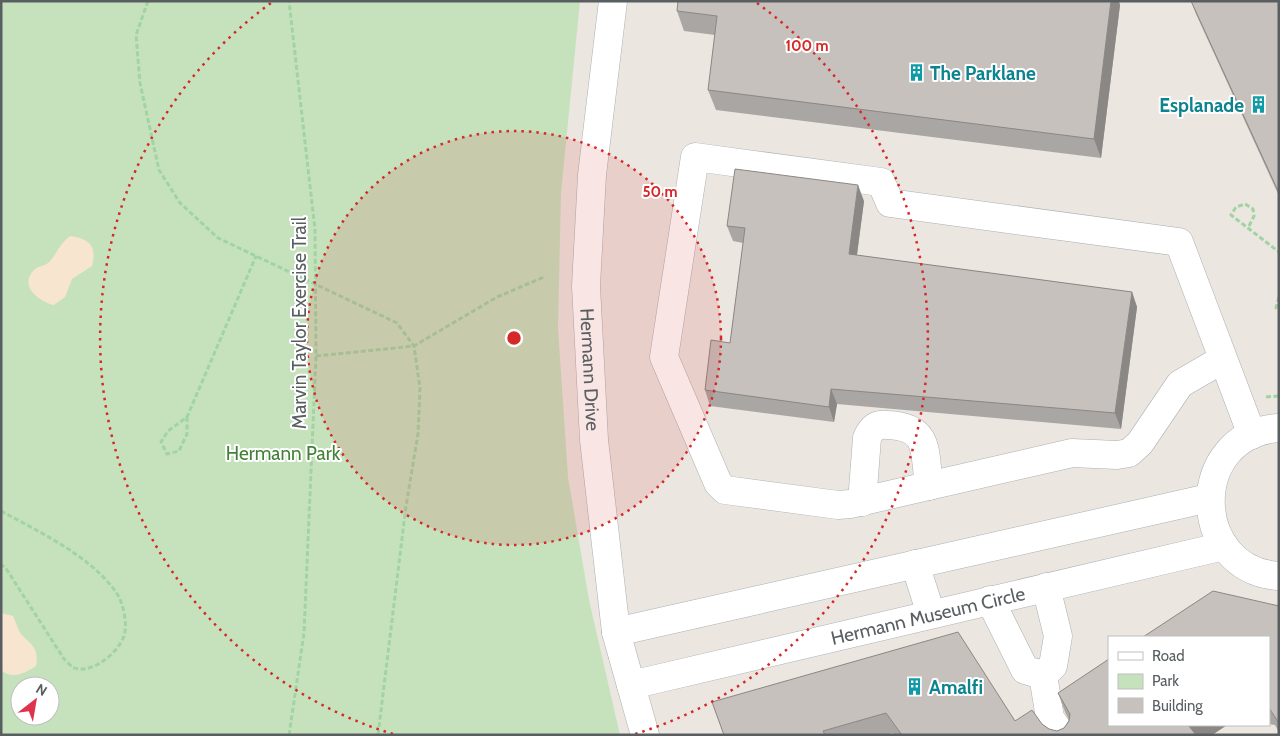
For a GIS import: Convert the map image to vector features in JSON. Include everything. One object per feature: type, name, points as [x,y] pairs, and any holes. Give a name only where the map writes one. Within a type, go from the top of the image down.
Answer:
[{"type":"street","name":"Hermann Drive","points":[[613,1],[592,175],[586,286],[594,440],[616,632],[645,735]]},
{"type":"street","points":[[1223,359],[1180,384],[1140,443],[1129,453],[1117,455],[1072,452],[862,502],[838,505],[725,490],[718,483],[664,356],[696,157],[881,182],[890,203],[1179,242],[1252,434]]},
{"type":"street","points":[[862,502],[867,438],[871,429],[878,424],[909,427],[918,433],[923,444],[929,486]]},
{"type":"street","points":[[1279,428],[1252,434],[1235,445],[1222,460],[1213,478],[1209,498],[1212,523],[1224,546],[1242,564],[1266,575],[1279,576]]},
{"type":"street","points":[[616,632],[1209,498]]},
{"type":"street","name":"Hermann Museum Circle","points":[[631,685],[1224,546]]},
{"type":"street","points":[[915,564],[931,614]]},
{"type":"street","points":[[1043,675],[1053,666],[1058,636],[1046,587]]},
{"type":"street","points":[[990,600],[1025,670],[1043,675]]},
{"type":"street","points":[[1043,675],[1050,718],[1062,735]]},
{"type":"path","points":[[148,1],[136,35],[140,83],[159,170],[180,203],[218,238],[397,323],[414,346],[420,388],[418,434],[406,506],[378,735]]},
{"type":"path","name":"Marvin Taylor Exercise Trail","points":[[289,1],[315,230],[316,356],[304,632],[289,735]]},
{"type":"path","points":[[1248,226],[1254,216],[1253,209],[1245,204],[1236,207],[1232,215],[1240,224],[1248,226],[1279,252]]},
{"type":"path","points":[[187,416],[168,431],[161,442],[167,454],[179,451],[187,434],[187,416],[256,256]]},
{"type":"path","points":[[316,356],[414,346],[497,297],[544,277]]},
{"type":"path","points":[[1279,297],[1276,308],[1279,311]]},
{"type":"path","points":[[1,512],[34,529],[92,566],[117,594],[125,620],[124,636],[115,651],[102,661],[87,668],[73,667],[64,659],[7,570],[1,564]]},
{"type":"green space","name":"Hermann Park","points":[[1,1],[580,1],[561,193],[558,328],[568,477],[589,600],[620,735],[1,735]]},
{"type":"sand","points":[[70,236],[83,239],[93,249],[92,266],[72,279],[65,297],[54,305],[37,297],[28,282],[34,270],[49,262]]},
{"type":"sand","points":[[1,613],[13,616],[18,629],[36,652],[36,666],[23,673],[10,675],[1,670]]},
{"type":"building","name":"The Parklane","points":[[678,1],[1111,1],[1094,139],[708,90],[717,16],[677,11]]},
{"type":"building","name":"Esplanade","points":[[1191,1],[1279,1],[1279,193]]},
{"type":"building","points":[[735,169],[858,185],[849,254],[1132,292],[1115,413],[831,389],[829,407],[705,390],[711,340],[730,343],[745,228],[727,226]]},
{"type":"building","points":[[1213,591],[1279,606],[1279,723],[1270,710],[1270,636],[1145,636]]},
{"type":"building","points":[[958,632],[1015,721],[1032,710],[1042,724],[1049,729],[1057,731],[1064,728],[1069,721],[1070,714],[1058,693],[1108,660],[1108,726],[1189,726],[1196,735],[902,735],[886,713],[823,731],[825,735],[724,735],[712,702]]},
{"type":"place","name":"The Parklane","points":[[916,73]]},
{"type":"place","name":"Esplanade","points":[[1258,105]]},
{"type":"place","name":"Amalfi","points":[[915,687]]}]
